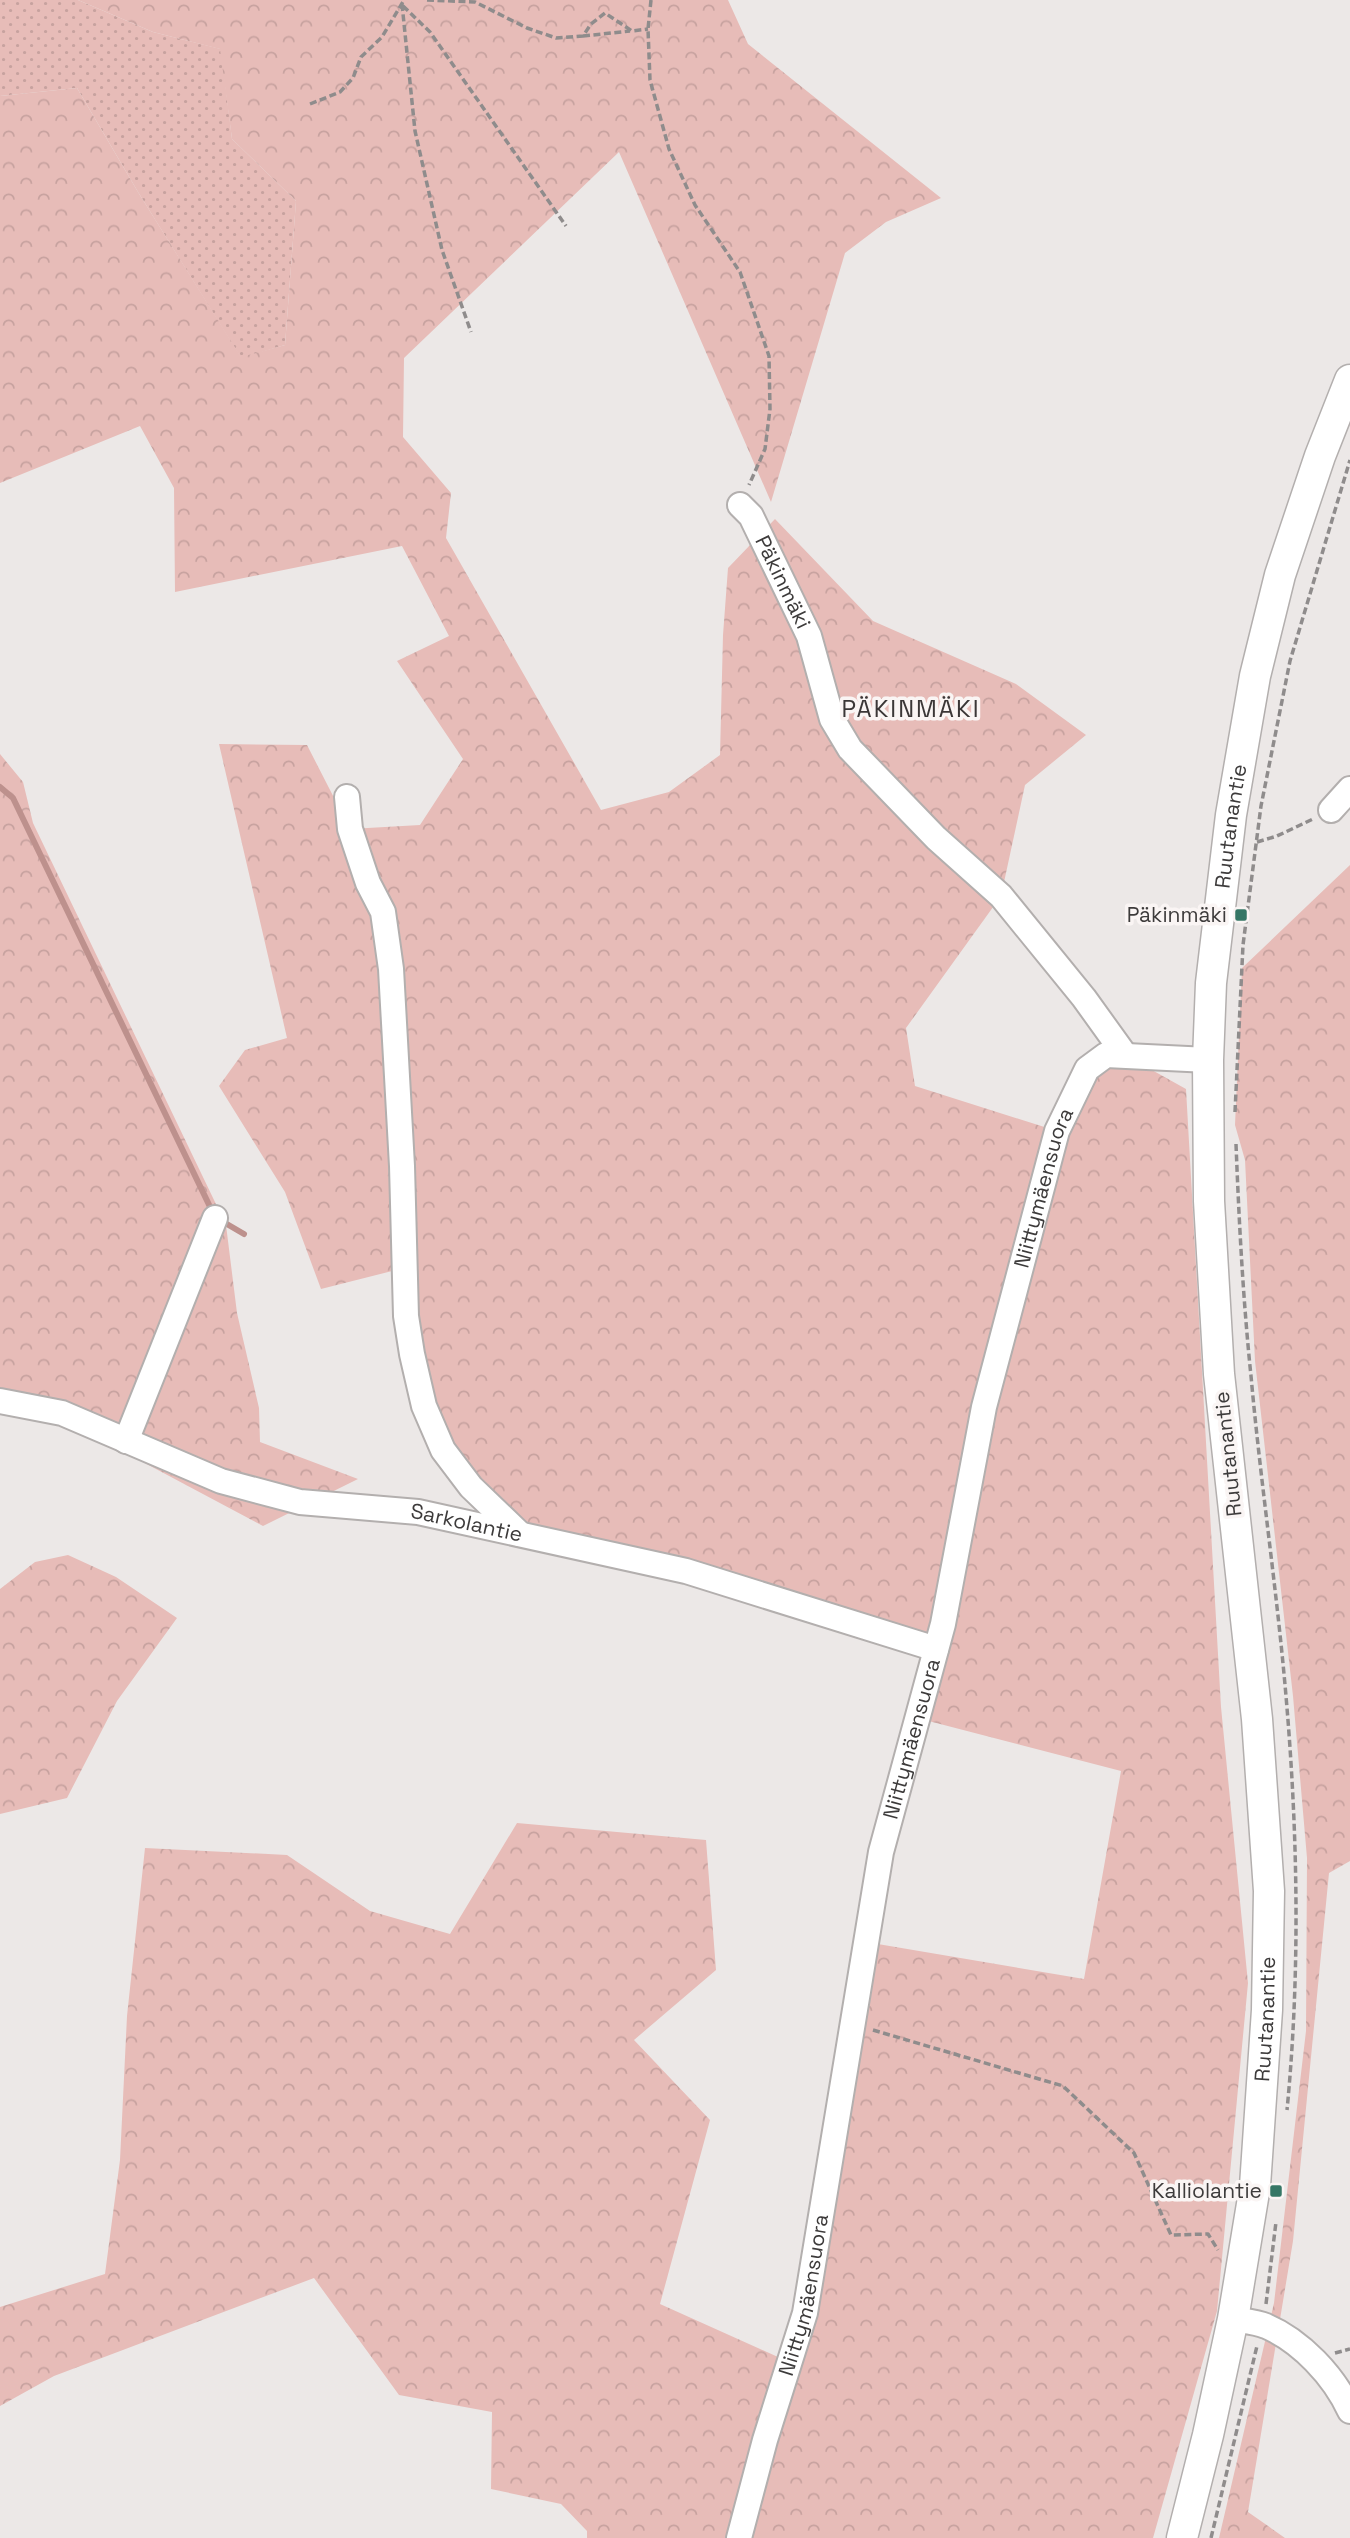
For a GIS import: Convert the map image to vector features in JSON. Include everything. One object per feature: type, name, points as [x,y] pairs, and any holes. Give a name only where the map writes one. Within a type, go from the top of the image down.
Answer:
[{"type":"street","name":"Ruutanantie","points":[[1182,2538],[1233,2319],[1256,2173],[1267,2010],[1269,1891],[1257,1719],[1219,1374],[1209,1201],[1208,1060],[1211,983],[1231,815],[1255,676],[1280,575],[1320,456],[1350,380]]},
{"type":"street","name":"Päkinmäki","points":[[740,505],[751,516],[809,636],[832,719],[850,749],[936,838],[1001,896],[1084,998],[1125,1055]]},
{"type":"street","points":[[1331,810],[1350,789]]},
{"type":"street","points":[[347,797],[350,829],[368,883],[383,912],[391,969],[401,1141],[406,1316],[424,1406],[443,1450],[471,1487],[521,1535]]},
{"type":"street","name":"Niittymäensuora","points":[[739,2538],[765,2440],[805,2313],[881,1852],[943,1624],[984,1407],[1058,1131],[1087,1069],[1106,1055],[1208,1060]]},
{"type":"street","points":[[126,1441],[215,1217]]},
{"type":"street","name":"Sarkolantie","points":[[0,1401],[62,1413],[220,1481],[300,1502],[418,1512],[686,1571],[936,1649]]},
{"type":"street","points":[[1233,2319],[1262,2324],[1279,2333],[1312,2359],[1339,2388],[1350,2411]]},
{"type":"path","points":[[427,0],[475,2],[527,28],[556,38],[648,29]]},
{"type":"path","points":[[651,0],[648,29],[650,80],[669,149],[695,205],[740,272],[769,356],[770,409],[765,449],[740,505]]},
{"type":"path","points":[[310,104],[340,92],[354,78],[362,57],[382,37],[403,2]]},
{"type":"path","points":[[403,2],[430,32],[566,226]]},
{"type":"path","points":[[403,2],[415,131],[442,250],[471,332]]},
{"type":"path","points":[[583,36],[591,24],[605,13],[632,31]]},
{"type":"path","points":[[1235,1125],[1243,945],[1261,806],[1290,661],[1350,460]]},
{"type":"path","points":[[1257,842],[1277,836],[1331,810]]},
{"type":"path","points":[[1235,1138],[1250,1375],[1287,1706],[1295,1836],[1297,1955],[1287,2116]]},
{"type":"path","points":[[853,2024],[1062,2085],[1134,2153],[1171,2235],[1208,2234],[1239,2280]]},
{"type":"path","points":[[1211,2538],[1239,2430],[1262,2324],[1277,2212]]},
{"type":"green space","points":[[0,0],[78,0],[153,32],[221,49],[232,139],[296,201],[285,345],[241,358],[77,88],[0,96]]},
{"type":"green space","points":[[78,0],[728,0],[748,44],[941,198],[886,222],[845,253],[771,502],[619,152],[404,358],[403,437],[451,493],[446,538],[601,810],[669,792],[720,755],[723,635],[728,568],[775,519],[873,621],[1016,684],[1086,735],[1025,785],[1001,896],[906,1028],[915,1086],[1057,1131],[1087,1069],[1125,1055],[1186,1089],[1221,1707],[1248,1983],[1217,2311],[1153,2538],[587,2538],[587,2531],[561,2504],[491,2489],[492,2412],[399,2395],[314,2278],[54,2376],[0,2406],[0,2307],[105,2274],[120,2160],[127,2016],[145,1848],[287,1855],[370,1911],[450,1934],[517,1823],[706,1840],[716,1970],[634,2040],[710,2120],[660,2304],[789,2362],[866,1942],[1084,1979],[1121,1771],[917,1718],[936,1649],[521,1535],[443,1450],[404,1268],[321,1289],[285,1192],[219,1086],[245,1050],[287,1038],[219,744],[307,745],[350,829],[420,825],[463,759],[397,661],[449,636],[402,546],[175,592],[174,488],[140,426],[0,483],[0,96],[77,88],[241,357],[285,345],[296,201],[232,139],[220,49],[153,32]]},
{"type":"green space","points":[[0,754],[23,782],[33,823],[226,1225],[237,1313],[259,1408],[260,1442],[358,1479],[263,1526],[79,1428],[0,1412]]},
{"type":"green space","points":[[1350,865],[1350,1861],[1329,1873],[1293,2241],[1248,2512],[1285,2538],[1219,2538],[1274,2303],[1306,2031],[1307,1858],[1293,1696],[1255,1361],[1245,1160],[1235,1125],[1242,968]]},
{"type":"green space","points":[[68,1555],[116,1577],[177,1618],[117,1701],[67,1798],[0,1814],[0,1589],[35,1562]]},
{"type":"waterway","points":[[0,787],[13,798],[213,1213]]},
{"type":"waterway","points":[[220,1220],[244,1234]]},
{"type":"place","name":"Päkinmäki","points":[[1241,915]]},
{"type":"place","name":"Kalliolantie","points":[[1276,2191]]},
{"type":"district","name":"PÄKINMÄKI","points":[[911,709]]}]
